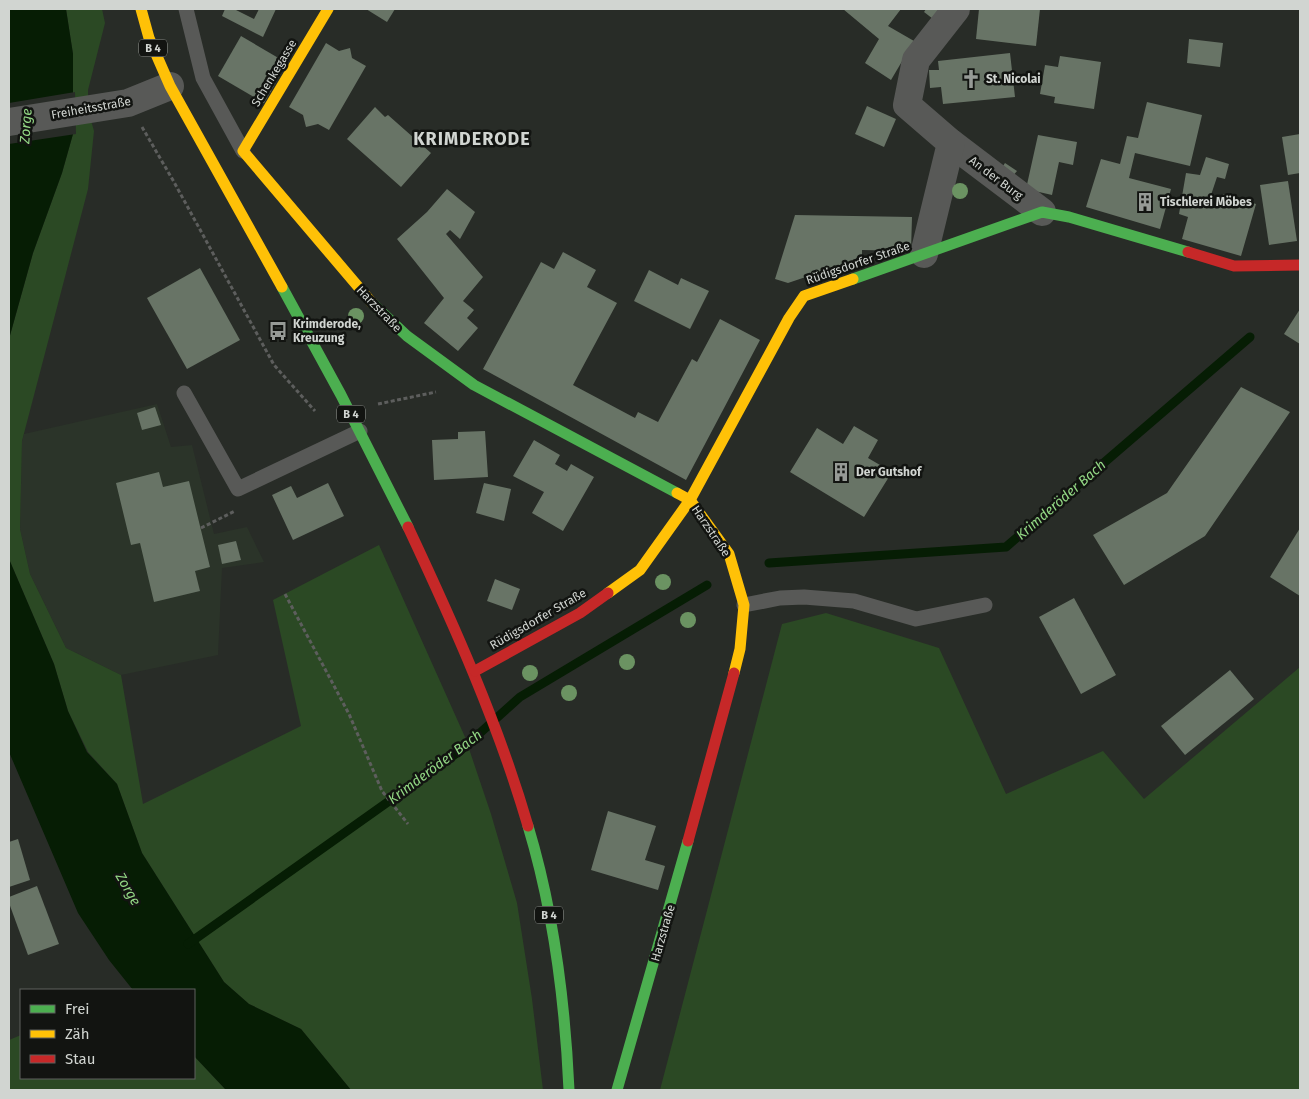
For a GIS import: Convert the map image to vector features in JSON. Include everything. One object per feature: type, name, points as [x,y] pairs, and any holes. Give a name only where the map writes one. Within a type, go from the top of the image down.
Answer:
[{"type":"street","name":"B 4","points":[[141,9],[149,38],[170,86],[342,394],[414,540],[475,671],[502,744],[541,874],[562,987],[569,1090]]},
{"type":"street","name":"Schenkegasse","points":[[243,150],[328,9]]},
{"type":"street","name":"An der Burg","points":[[956,9],[916,60],[907,105],[951,143],[1042,212]]},
{"type":"street","name":"Freiheitsstraße","points":[[9,122],[128,103],[170,86]]},
{"type":"street","points":[[924,254],[951,143]]},
{"type":"street","name":"Harzstraße","points":[[243,150],[374,306],[407,336],[474,385],[690,500],[729,554],[744,605],[740,649],[669,910],[617,1090]]},
{"type":"street","points":[[1042,212],[1069,217],[1234,266],[1300,265]]},
{"type":"street","name":"Rüdigsdorfer Straße","points":[[475,671],[580,613],[640,570],[690,500],[789,318],[804,296],[1042,212]]},
{"type":"lane","points":[[186,9],[203,78],[243,150]]},
{"type":"lane","points":[[184,393],[238,489],[360,431]]},
{"type":"lane","points":[[744,605],[780,598],[854,601],[916,619],[985,605]]},
{"type":"path","points":[[128,103],[174,182]]},
{"type":"path","points":[[378,404],[474,385]]},
{"type":"path","points":[[285,594],[349,714],[382,791],[408,824]]},
{"type":"shaded area","points":[[66,9],[102,9],[105,23],[88,90],[88,110],[94,131],[88,189],[22,441],[20,529],[30,574],[66,648],[121,675],[143,804],[301,726],[273,600],[379,545],[465,737],[491,814],[517,903],[532,999],[543,1090],[351,1090],[301,1029],[249,1004],[224,982],[142,853],[117,784],[88,752],[68,711],[54,664],[9,559],[9,339],[33,253],[62,173],[73,134],[73,54]]},
{"type":"shaded area","points":[[157,404],[171,447],[192,445],[214,534],[247,527],[264,562],[222,568],[218,655],[121,675],[66,648],[30,574],[20,529],[22,441],[24,434]]},
{"type":"shaded area","points":[[826,613],[939,648],[1006,794],[1103,751],[1144,799],[1300,667],[1300,1090],[660,1090],[782,624]]},
{"type":"shaded area","points":[[20,1035],[20,1079],[195,1079],[195,1057],[226,1090],[9,1090],[9,1040]]},
{"type":"water","name":"Zorge","points":[[9,9],[66,9],[73,54],[73,134],[62,173],[33,253],[9,339]]},
{"type":"water","name":"Zorge","points":[[9,559],[54,664],[68,711],[87,752],[117,784],[142,853],[224,982],[249,1004],[301,1029],[351,1090],[226,1090],[195,1057],[195,989],[132,989],[109,960],[78,913],[9,752]]},
{"type":"pier","points":[[75,92],[76,134],[9,144],[9,103]]},
{"type":"building","points":[[225,9],[234,9],[254,19],[259,9],[276,9],[263,37],[222,16]]},
{"type":"building","points":[[366,9],[395,9],[387,22]]},
{"type":"building","points":[[843,9],[901,9],[888,26],[914,41],[891,80],[865,63],[879,39]]},
{"type":"building","points":[[926,9],[948,9],[937,22],[924,12]]},
{"type":"building","points":[[979,9],[1040,9],[1036,46],[976,39]]},
{"type":"building","points":[[241,36],[287,63],[264,103],[218,76]]},
{"type":"building","points":[[1189,39],[1223,43],[1220,67],[1187,63]]},
{"type":"building","points":[[326,43],[339,51],[350,48],[352,58],[366,66],[329,130],[318,124],[306,127],[303,115],[289,107]]},
{"type":"building","name":"St. Nicolai","points":[[1010,53],[1015,97],[943,104],[941,87],[930,88],[929,70],[939,70],[938,61]]},
{"type":"building","points":[[1060,56],[1101,62],[1094,109],[1054,103],[1055,97],[1040,94],[1045,65],[1058,67]]},
{"type":"building","points":[[1147,102],[1202,115],[1190,166],[1135,153],[1129,178],[1171,189],[1160,229],[1086,207],[1101,159],[1120,164],[1127,136],[1138,138]]},
{"type":"building","points":[[867,106],[896,119],[884,147],[855,134]]},
{"type":"building","points":[[375,107],[385,117],[388,115],[431,153],[401,187],[347,139]]},
{"type":"building","points":[[1300,134],[1300,173],[1288,175],[1282,137]]},
{"type":"building","points":[[1038,135],[1077,142],[1073,165],[1059,162],[1052,195],[1026,189]]},
{"type":"building","points":[[1206,157],[1229,164],[1225,179],[1217,177],[1210,198],[1221,201],[1223,194],[1256,204],[1241,256],[1182,239],[1188,217],[1179,214],[1186,173],[1200,175]]},
{"type":"building","points":[[1005,163],[1017,171],[1012,177],[1001,169]]},
{"type":"building","points":[[1288,181],[1297,241],[1269,245],[1260,185]]},
{"type":"building","points":[[447,189],[475,212],[460,239],[450,230],[446,234],[483,277],[463,301],[474,310],[467,318],[478,328],[458,351],[424,323],[444,298],[397,239],[427,212]]},
{"type":"building","points":[[795,215],[912,217],[911,251],[862,250],[862,258],[788,283],[775,279]]},
{"type":"building","points":[[563,252],[596,270],[587,287],[617,303],[573,385],[635,418],[638,412],[658,422],[692,359],[697,362],[720,319],[760,340],[686,480],[483,369],[541,262],[554,269]]},
{"type":"building","points":[[200,268],[240,340],[187,369],[147,298]]},
{"type":"building","points":[[649,270],[678,285],[681,278],[709,291],[690,329],[634,301]]},
{"type":"building","points":[[1300,309],[1300,344],[1284,334]]},
{"type":"building","points":[[1241,387],[1290,412],[1205,536],[1124,585],[1093,535],[1167,493]]},
{"type":"building","points":[[155,407],[161,425],[142,430],[137,413]]},
{"type":"building","name":"Der Gutshof","points":[[854,426],[878,440],[868,458],[892,472],[864,517],[790,472],[817,428],[843,444]]},
{"type":"building","points":[[485,431],[488,477],[434,480],[432,440],[458,439],[458,432]]},
{"type":"building","points":[[534,440],[560,455],[555,464],[567,471],[571,464],[594,477],[563,531],[532,513],[544,492],[513,476]]},
{"type":"building","points":[[159,472],[163,487],[189,481],[210,567],[195,571],[200,591],[154,602],[140,543],[131,545],[116,483]]},
{"type":"building","points":[[328,483],[344,516],[293,540],[272,495],[291,486],[297,498]]},
{"type":"building","points":[[484,483],[511,489],[504,521],[476,513]]},
{"type":"building","points":[[1300,528],[1300,596],[1270,577]]},
{"type":"building","points":[[236,541],[241,560],[222,564],[218,545]]},
{"type":"building","points":[[495,579],[520,589],[512,610],[487,601]]},
{"type":"building","points":[[1074,598],[1116,675],[1081,694],[1039,617]]},
{"type":"building","points":[[1230,670],[1254,699],[1185,755],[1161,726]]},
{"type":"building","points":[[608,811],[656,826],[645,860],[665,866],[658,890],[591,870]]},
{"type":"building","points":[[18,839],[30,880],[9,887],[9,842]]},
{"type":"building","points":[[37,886],[59,944],[28,955],[9,903],[9,897]]},
{"type":"waterway","name":"Krimderöder Bach","points":[[769,563],[1006,547],[1250,337]]},
{"type":"waterway","name":"Krimderöder Bach","points":[[188,944],[461,750],[520,697],[707,585]]},
{"type":"traffic: fast","points":[[853,279],[1042,212],[1069,217],[1188,252]]},
{"type":"traffic: fast","points":[[282,287],[341,395],[408,527]]},
{"type":"traffic: fast","points":[[372,303],[407,336],[474,385],[677,493]]},
{"type":"traffic: fast","points":[[528,826],[545,891],[557,957],[565,1023],[569,1090]]},
{"type":"traffic: fast","points":[[617,1090],[688,841]]},
{"type":"traffic: slow","points":[[141,9],[149,38],[170,86],[282,287]]},
{"type":"traffic: slow","points":[[328,9],[243,151],[372,303]]},
{"type":"traffic: slow","points":[[608,593],[640,570],[690,500],[789,318],[804,296],[853,279]]},
{"type":"traffic: slow","points":[[677,493],[690,500],[729,554],[744,605],[740,649],[734,673]]},
{"type":"traffic: jam","points":[[1188,252],[1234,266],[1300,265]]},
{"type":"traffic: jam","points":[[408,527],[489,712],[528,826]]},
{"type":"traffic: jam","points":[[475,671],[580,613],[608,593]]},
{"type":"traffic: jam","points":[[688,841],[734,673]]},
{"type":"place","name":"St. Nicolai","points":[[971,79]]},
{"type":"place","name":"Tischlerei Möbes","points":[[1145,202]]},
{"type":"place","name":"Krimderode, Kreuzung","points":[[278,331]]},
{"type":"place","name":"Der Gutshof","points":[[841,472]]},
{"type":"district","name":"KRIMDERODE","points":[[472,139]]}]
